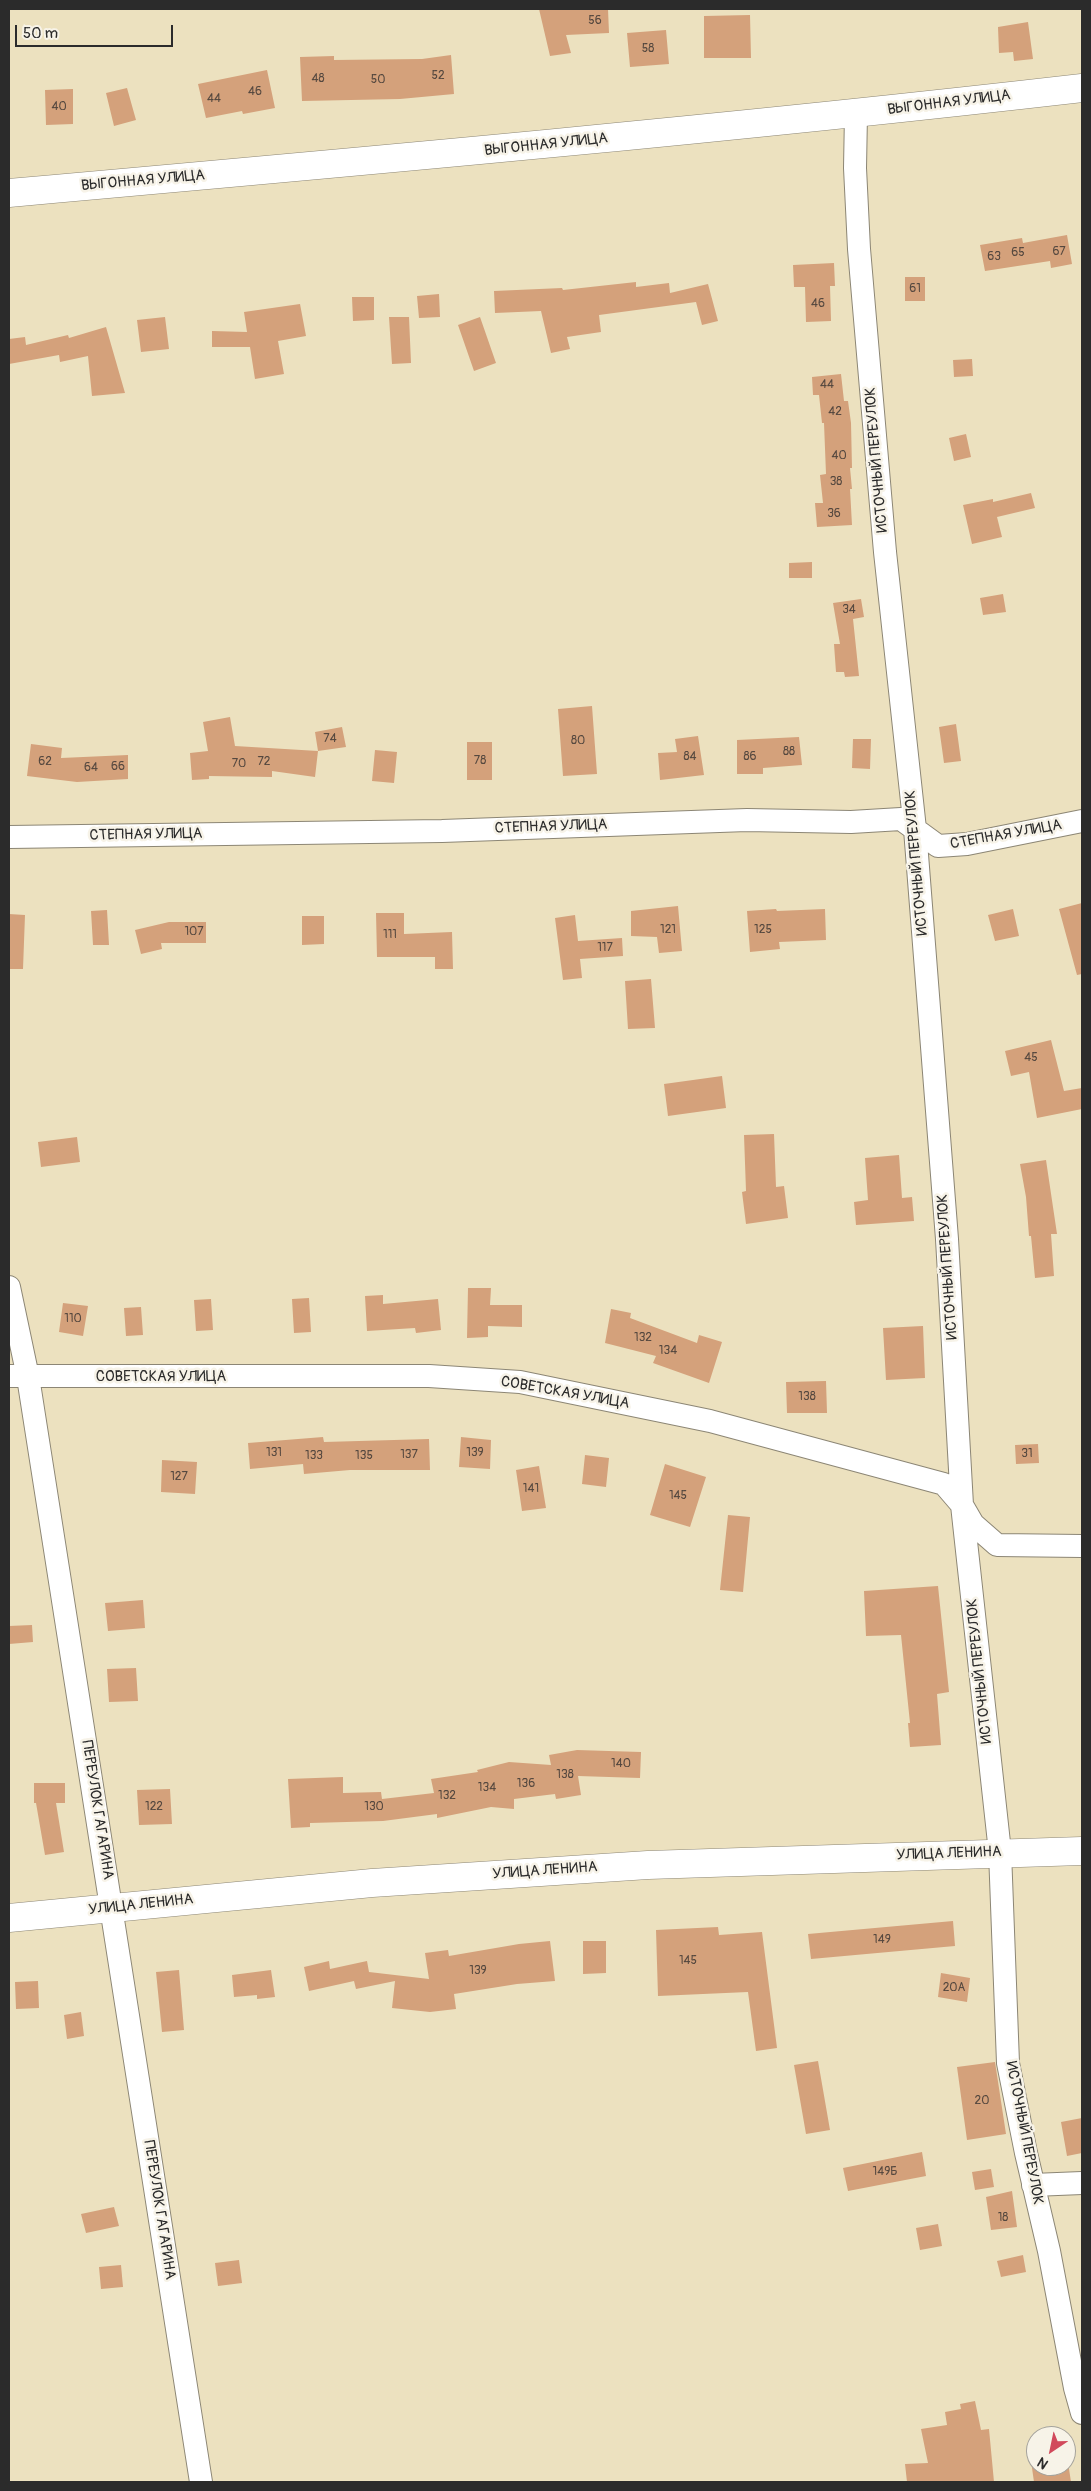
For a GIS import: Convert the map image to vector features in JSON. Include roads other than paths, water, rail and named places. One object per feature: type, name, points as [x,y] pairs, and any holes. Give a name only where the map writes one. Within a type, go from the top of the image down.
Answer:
[{"type":"street","name":"ВЫГОННАЯ УЛИЦА","points":[[9,193],[450,154],[856,114],[1082,88]]},
{"type":"street","name":"ИСТОЧНЫЙ ПЕРЕУЛОК","points":[[856,114],[855,168],[859,249],[885,552],[915,829],[947,1239],[962,1505],[1000,1852],[1008,2063],[1033,2185],[1049,2251],[1075,2388],[1082,2413]]},
{"type":"street","name":"СТЕПНАЯ УЛИЦА","points":[[9,837],[432,831],[747,820],[851,822],[901,819],[938,846],[967,844],[1082,821]]},
{"type":"street","name":"ПЕРЕУЛОК ГАГАРИНА","points":[[9,1288],[18,1376],[113,1908],[201,2482]]},
{"type":"street","name":"СОВЕТСКАЯ УЛИЦА","points":[[18,1376],[429,1376],[520,1382],[710,1421],[917,1475],[944,1484],[962,1505],[973,1524],[997,1545],[1082,1546]]},
{"type":"street","name":"УЛИЦА ЛЕНИНА","points":[[9,1918],[372,1883],[648,1865],[963,1856],[1000,1852],[1082,1851]]},
{"type":"street","points":[[1033,2185],[1082,2183]]}]
